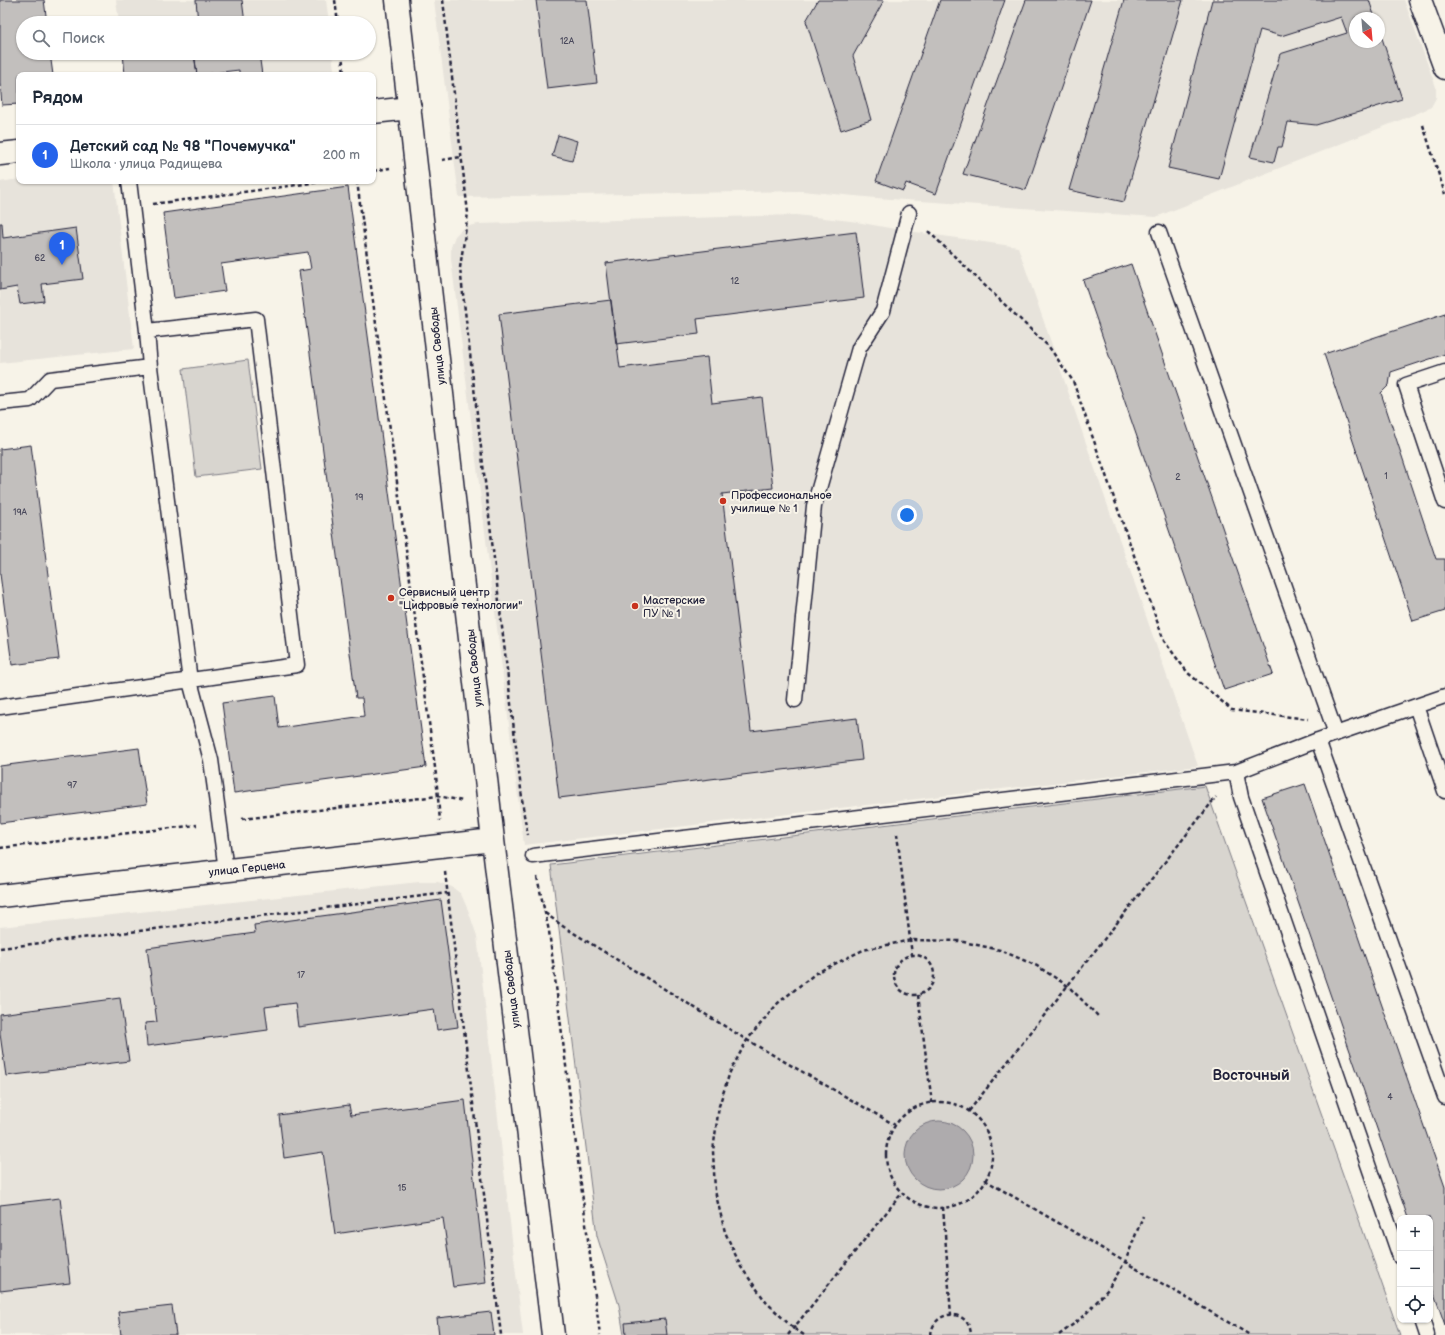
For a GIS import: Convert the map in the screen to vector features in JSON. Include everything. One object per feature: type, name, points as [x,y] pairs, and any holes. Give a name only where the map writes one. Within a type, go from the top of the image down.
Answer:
[{"type":"main road","name":"улица Свободы","points":[[397,0],[489,807],[553,1335]]},
{"type":"main road","points":[[1420,0],[1445,68]]},
{"type":"main road","points":[[376,112],[410,108]]},
{"type":"main road","points":[[0,154],[16,152]]},
{"type":"main road","name":"улица Герцена","points":[[0,896],[493,840]]},
{"type":"lane","points":[[129,184],[150,367],[190,680],[211,760],[226,870]]},
{"type":"lane","points":[[795,700],[814,506],[859,348],[883,311],[909,213]]},
{"type":"lane","points":[[1159,232],[1334,728]]},
{"type":"lane","points":[[0,707],[297,665],[256,319],[147,331]]},
{"type":"lane","points":[[0,403],[30,400],[50,379],[150,367]]},
{"type":"lane","points":[[1445,372],[1406,385],[1445,502]]},
{"type":"lane","points":[[533,856],[1236,772],[1318,740],[1334,728],[1416,706],[1445,696]]},
{"type":"lane","points":[[1416,706],[1445,791]]},
{"type":"lane","points":[[1318,740],[1441,1074],[1445,1097]]},
{"type":"lane","points":[[1236,772],[1241,797],[1398,1251]]},
{"type":"lane","points":[[1423,1323],[1427,1335]]},
{"type":"path","points":[[335,0],[337,16]]},
{"type":"path","points":[[443,0],[468,213],[460,268],[524,815],[549,931],[600,1335]]},
{"type":"path","points":[[343,60],[344,72]]},
{"type":"path","points":[[1423,125],[1445,194]]},
{"type":"path","points":[[132,207],[304,184]]},
{"type":"path","points":[[357,184],[438,796],[447,893],[501,1335]]},
{"type":"path","points":[[909,213],[1049,348],[1073,381],[1164,641],[1188,673],[1232,710],[1334,728]]},
{"type":"path","points":[[969,1111],[1236,772]]},
{"type":"path","points":[[0,848],[438,796],[524,815]]},
{"type":"path","points":[[894,813],[912,955]]},
{"type":"path","points":[[0,948],[447,893]]},
{"type":"path","points":[[545,913],[564,927],[747,1040],[895,1125]]},
{"type":"path","points":[[804,1335],[793,1328],[766,1302],[741,1267],[725,1232],[715,1191],[713,1151],[719,1106],[730,1072],[747,1040],[778,1003],[816,973],[863,950],[911,940],[959,941],[1000,950],[1037,966],[1068,986],[1100,1017]]},
{"type":"path","points":[[912,955],[919,955],[931,962],[935,975],[930,988],[924,993],[918,995],[905,993],[900,989],[894,977],[895,971],[901,960],[906,956],[912,955]]},
{"type":"path","points":[[918,995],[932,1103]]},
{"type":"path","points":[[937,1102],[954,1104],[969,1111],[981,1123],[989,1138],[992,1154],[989,1171],[982,1186],[970,1198],[953,1206],[935,1208],[917,1203],[902,1193],[891,1178],[886,1160],[887,1142],[895,1125],[906,1113],[921,1105],[937,1102]]},
{"type":"path","points":[[984,1180],[1250,1335]]},
{"type":"path","points":[[788,1335],[902,1193]]},
{"type":"path","points":[[943,1206],[951,1315]]},
{"type":"path","points":[[1059,1335],[1083,1317],[1108,1289],[1125,1262],[1143,1216]]},
{"type":"path","points":[[931,1335],[934,1324],[944,1316],[951,1315],[964,1319],[968,1324],[972,1335]]},
{"type":"shaded area","points":[[116,0],[326,0],[328,16],[118,16]]},
{"type":"shaded area","points":[[434,0],[1404,0],[1436,87],[1436,98],[1431,107],[1156,217],[876,198],[802,191],[459,197]]},
{"type":"shaded area","points":[[124,60],[333,60],[334,70],[317,72],[238,72],[238,70],[223,72],[125,72]]},
{"type":"shaded area","points":[[16,179],[16,184],[114,184],[134,349],[0,363],[0,182]]},
{"type":"shaded area","points":[[796,215],[851,221],[1018,247],[1198,766],[524,845],[451,259],[451,247],[455,236],[462,229],[478,224]]},
{"type":"shaded area","points":[[248,360],[262,469],[196,477],[183,369]]},
{"type":"shaded area","points":[[1205,786],[1400,1335],[624,1335],[619,1305],[597,1236],[551,865]]},
{"type":"shaded area","points":[[419,882],[438,882],[452,887],[461,894],[477,936],[523,1335],[0,1335],[0,927]]},
{"type":"shaded area","points":[[939,1121],[952,1124],[963,1131],[970,1142],[973,1155],[970,1168],[963,1179],[952,1186],[939,1189],[926,1186],[915,1179],[908,1168],[905,1155],[908,1142],[915,1131],[926,1124]]},
{"type":"building","points":[[0,0],[44,0],[46,16],[16,16],[16,60],[51,60],[53,72],[16,72],[16,104],[2,105],[0,83]]},
{"type":"building","points":[[196,0],[242,0],[244,16],[197,16]]},
{"type":"building","points":[[536,0],[587,0],[597,83],[547,89]]},
{"type":"building","points":[[818,0],[884,0],[853,56],[871,120],[841,130],[806,21]]},
{"type":"building","points":[[940,0],[1005,0],[936,194],[906,183],[903,191],[876,181]]},
{"type":"building","points":[[1026,0],[1091,0],[1026,190],[963,174]]},
{"type":"building","points":[[1124,0],[1183,0],[1124,202],[1069,190]]},
{"type":"building","points":[[1212,0],[1369,0],[1373,12],[1349,12],[1349,48],[1385,47],[1402,99],[1316,125],[1288,122],[1282,147],[1278,147],[1274,162],[1250,157],[1280,54],[1347,33],[1341,17],[1281,36],[1260,30],[1219,179],[1168,168]]},
{"type":"building","points":[[124,60],[195,60],[197,72],[125,72]]},
{"type":"building","points":[[195,60],[260,60],[262,72],[239,72],[239,70],[222,72],[197,72]]},
{"type":"building","points":[[558,135],[577,141],[572,161],[552,156]]},
{"type":"building","points":[[348,187],[426,767],[234,793],[222,703],[275,696],[279,728],[364,716],[362,698],[356,698],[299,271],[311,269],[308,252],[221,264],[225,291],[174,298],[163,213]]},
{"type":"building","points":[[0,223],[2,223],[3,238],[76,228],[83,279],[42,284],[44,301],[20,304],[17,287],[0,290]]},
{"type":"building","points":[[856,232],[864,298],[697,319],[699,334],[616,344],[606,263]]},
{"type":"building","points":[[1131,264],[1273,674],[1224,690],[1083,280]]},
{"type":"building","name":"Мастерские ПУ № 1","points":[[611,300],[620,368],[707,357],[712,403],[762,397],[773,488],[722,494],[751,731],[857,718],[862,760],[559,798],[499,314]]},
{"type":"building","points":[[1445,314],[1445,354],[1391,372],[1389,385],[1381,393],[1436,559],[1445,559],[1445,611],[1413,621],[1324,354]]},
{"type":"building","points":[[31,445],[59,659],[12,665],[0,574],[0,449]]},
{"type":"building","points":[[139,748],[147,804],[0,823],[0,766]]},
{"type":"building","points":[[1305,784],[1445,1187],[1445,1325],[1433,1291],[1433,1215],[1407,1215],[1262,798]]},
{"type":"building","points":[[441,900],[458,1027],[437,1030],[434,1009],[298,1027],[295,1003],[265,1007],[268,1030],[147,1046],[145,1023],[157,1022],[147,948],[255,933],[254,925]]},
{"type":"building","points":[[120,998],[129,1061],[6,1076],[0,1034],[0,1014]]},
{"type":"building","points":[[465,1100],[486,1283],[453,1287],[443,1218],[335,1234],[323,1152],[284,1158],[279,1115],[349,1105],[351,1115]]},
{"type":"building","points":[[60,1198],[70,1283],[0,1291],[0,1205]]},
{"type":"building","points":[[172,1306],[176,1335],[121,1335],[118,1312]]},
{"type":"building","points":[[491,1312],[494,1335],[439,1335],[437,1318]]},
{"type":"building","points":[[665,1319],[667,1335],[626,1335],[625,1323]]},
{"type":"place","name":"Детский сад № 98 \"Почемучка\"","points":[[62,265]]},
{"type":"place","name":"Профессиональное училище № 1","points":[[723,501]]},
{"type":"place","name":"Сервисный центр \"Цифровые технологии\"","points":[[391,598]]},
{"type":"place","name":"Мастерские ПУ № 1","points":[[635,606]]},
{"type":"district","name":"Восточный","points":[[1251,1075]]}]
